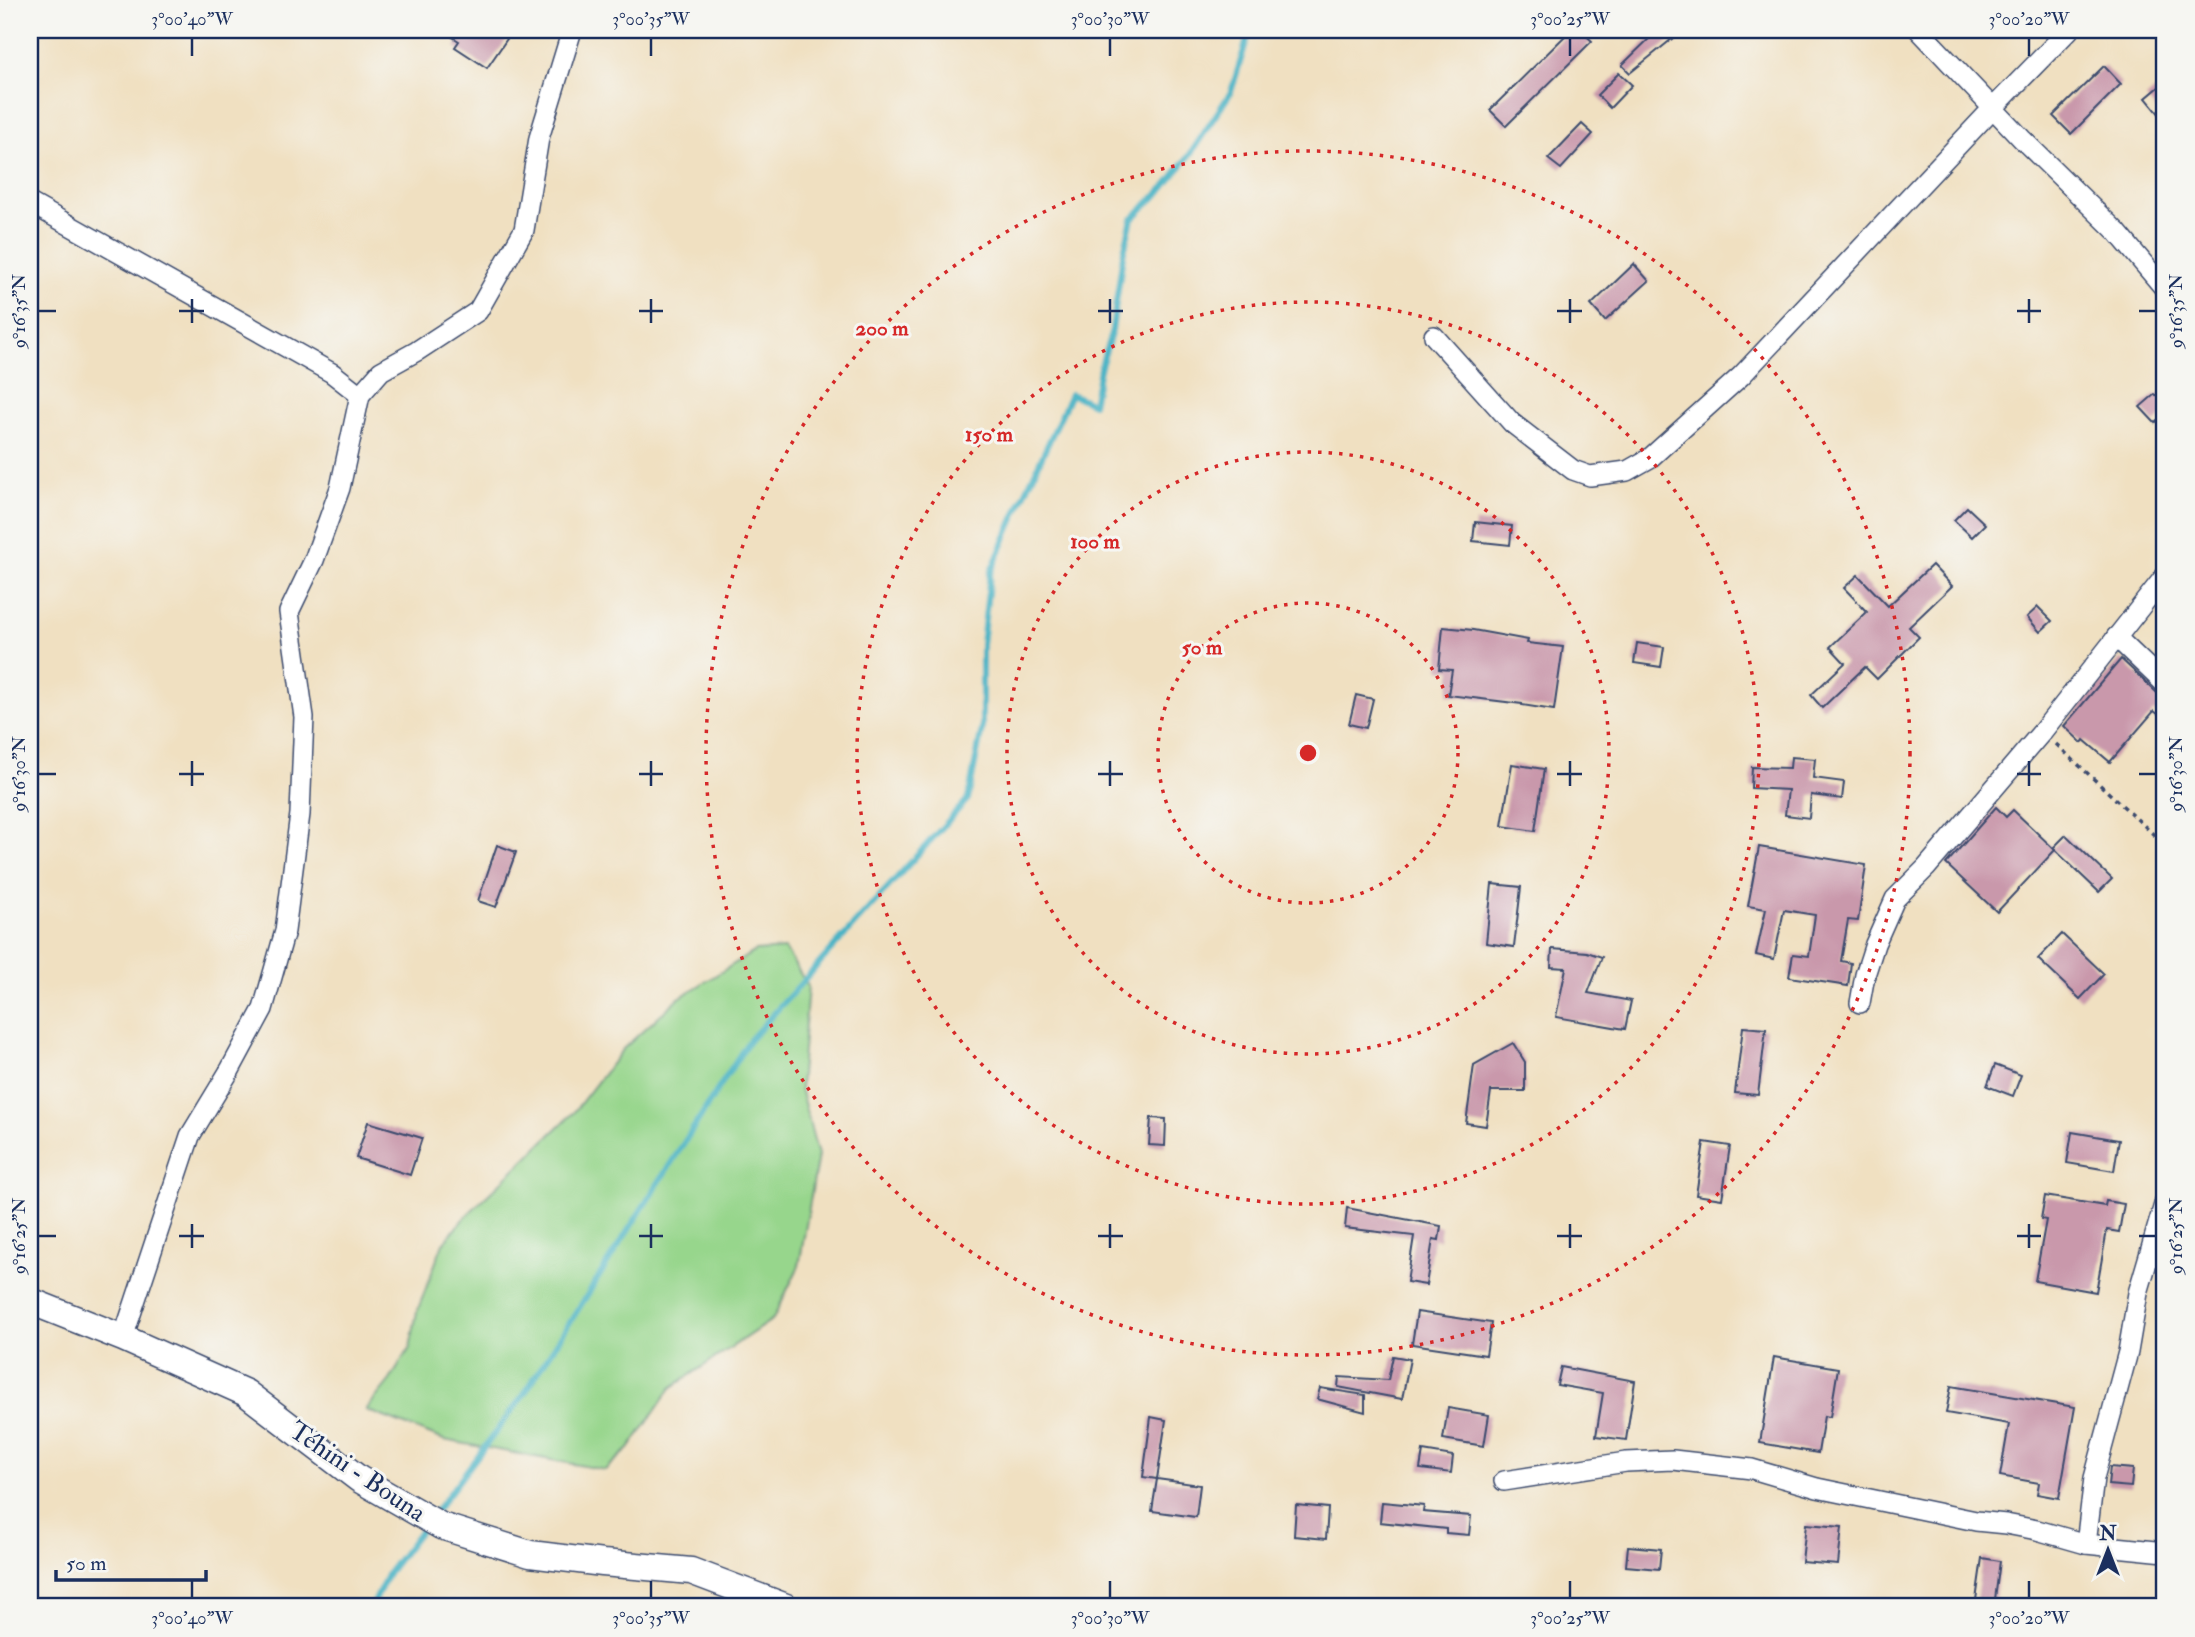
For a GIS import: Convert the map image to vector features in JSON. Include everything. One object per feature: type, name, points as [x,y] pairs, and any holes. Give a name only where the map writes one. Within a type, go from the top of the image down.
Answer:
[{"type":"street","points":[[123,1338],[190,1136],[263,1009],[285,931],[300,814],[303,717],[289,612],[314,560],[340,488],[360,395],[381,371],[417,351],[478,310],[524,230],[539,138],[572,30]]},
{"type":"street","points":[[1919,30],[2117,232],[2165,289]]},
{"type":"street","points":[[1434,336],[1512,423],[1573,470],[1590,476],[1627,471],[1650,458],[1741,376],[2069,30]]},
{"type":"street","points":[[30,203],[332,373],[360,395]]},
{"type":"street","points":[[1860,1003],[1875,944],[1895,900],[1926,868],[2042,732],[2165,576]]},
{"type":"street","points":[[2116,637],[2165,684]]},
{"type":"street","points":[[2086,1544],[2094,1478],[2128,1352],[2138,1293],[2165,1202]]},
{"type":"street","name":"Téhini - Bouna","points":[[30,1301],[123,1338],[246,1394],[359,1479],[441,1526],[530,1554],[691,1571],[786,1607]]},
{"type":"street","points":[[1504,1481],[1626,1462],[1673,1460],[1752,1469],[1816,1488],[1976,1521],[2026,1528],[2086,1544],[2165,1552]]},
{"type":"path","points":[[2042,732],[2165,845]]},
{"type":"green space","points":[[785,949],[808,986],[800,1088],[818,1155],[799,1266],[773,1319],[671,1388],[629,1449],[605,1470],[444,1440],[366,1410],[390,1380],[410,1348],[417,1312],[443,1243],[467,1215],[573,1113],[623,1049],[679,998],[755,951]]},
{"type":"building","points":[[441,30],[513,30],[487,68],[455,47],[459,41]]},
{"type":"building","points":[[1571,30],[1580,30],[1592,41],[1506,126],[1490,110]]},
{"type":"building","points":[[1658,30],[1683,30],[1630,73],[1622,65]]},
{"type":"building","points":[[2104,66],[2121,84],[2071,134],[2053,116]]},
{"type":"building","points":[[1619,73],[1632,85],[1610,108],[1597,95]]},
{"type":"building","points":[[2165,82],[2165,121],[2146,98]]},
{"type":"building","points":[[1582,124],[1593,134],[1561,169],[1548,159]]},
{"type":"building","points":[[1634,264],[1649,281],[1605,321],[1591,305]]},
{"type":"building","points":[[2165,388],[2165,414],[2155,423],[2140,407]]},
{"type":"building","points":[[1967,507],[1985,524],[1972,537],[1954,520]]},
{"type":"building","points":[[1475,522],[1512,526],[1510,545],[1473,541]]},
{"type":"building","points":[[1932,565],[1952,586],[1909,627],[1919,637],[1877,679],[1865,667],[1822,708],[1811,695],[1845,663],[1830,647],[1867,612],[1844,588],[1858,575],[1888,606]]},
{"type":"building","points":[[2038,607],[2052,621],[2040,632],[2027,617]]},
{"type":"building","points":[[1443,627],[1563,647],[1554,710],[1448,695],[1452,670],[1439,669]]},
{"type":"building","points":[[1637,643],[1664,647],[1661,667],[1634,663]]},
{"type":"building","points":[[2121,659],[2157,693],[2165,696],[2165,705],[2158,714],[2154,711],[2110,762],[2084,740],[2082,743],[2064,726]]},
{"type":"building","points":[[1356,695],[1373,699],[1366,728],[1349,724]]},
{"type":"building","points":[[1791,757],[1815,759],[1813,778],[1844,782],[1842,799],[1811,795],[1809,818],[1785,815],[1788,790],[1751,788],[1752,767],[1790,768]]},
{"type":"building","points":[[1512,764],[1544,769],[1535,831],[1502,826]]},
{"type":"building","points":[[1996,807],[2006,817],[2013,810],[2055,850],[1997,912],[1946,864]]},
{"type":"building","points":[[2066,835],[2112,879],[2099,892],[2053,848]]},
{"type":"building","points":[[497,845],[516,852],[496,907],[478,901]]},
{"type":"building","points":[[1759,847],[1866,865],[1858,921],[1848,920],[1841,961],[1851,963],[1848,986],[1789,977],[1793,954],[1809,956],[1815,915],[1784,910],[1774,959],[1756,955],[1766,909],[1748,906]]},
{"type":"building","points":[[1492,884],[1521,887],[1514,947],[1486,943]]},
{"type":"building","points":[[2062,934],[2104,974],[2080,999],[2038,959]]},
{"type":"building","points":[[1552,949],[1587,952],[1602,957],[1588,993],[1631,1001],[1625,1029],[1556,1017],[1566,968],[1551,967]]},
{"type":"building","points":[[1743,1027],[1766,1029],[1758,1095],[1735,1093]]},
{"type":"building","points":[[1513,1043],[1525,1062],[1525,1091],[1491,1091],[1486,1126],[1466,1123],[1474,1065]]},
{"type":"building","points":[[1995,1065],[2021,1075],[2013,1096],[1987,1086]]},
{"type":"building","points":[[1151,1118],[1166,1119],[1165,1146],[1149,1145]]},
{"type":"building","points":[[368,1122],[422,1138],[410,1175],[356,1158]]},
{"type":"building","points":[[2072,1132],[2119,1140],[2114,1171],[2067,1163]]},
{"type":"building","points":[[1704,1142],[1730,1146],[1722,1199],[1696,1195]]},
{"type":"building","points":[[2045,1196],[2105,1206],[2106,1201],[2124,1204],[2119,1232],[2107,1230],[2096,1292],[2035,1281],[2046,1220],[2041,1219]]},
{"type":"building","points":[[1347,1208],[1441,1226],[1439,1240],[1433,1239],[1426,1285],[1407,1282],[1414,1236],[1345,1228]]},
{"type":"building","points":[[1417,1312],[1491,1323],[1486,1355],[1412,1344]]},
{"type":"building","points":[[1393,1356],[1410,1359],[1402,1399],[1338,1387],[1339,1377],[1388,1380]]},
{"type":"building","points":[[1774,1357],[1838,1368],[1830,1417],[1824,1416],[1818,1453],[1760,1443]]},
{"type":"building","points":[[1561,1367],[1635,1381],[1626,1440],[1596,1436],[1603,1393],[1557,1385]]},
{"type":"building","points":[[1951,1386],[2075,1407],[2059,1498],[2037,1494],[2039,1483],[2000,1476],[2009,1424],[1946,1413]]},
{"type":"building","points":[[1320,1388],[1365,1395],[1365,1412],[1317,1399]]},
{"type":"building","points":[[1448,1408],[1489,1415],[1484,1446],[1443,1439]]},
{"type":"building","points":[[1151,1417],[1166,1420],[1157,1479],[1143,1477]]},
{"type":"building","points":[[1423,1451],[1453,1456],[1451,1473],[1420,1469]]},
{"type":"building","points":[[2110,1467],[2133,1469],[2131,1487],[2108,1485]]},
{"type":"building","points":[[1157,1479],[1200,1485],[1196,1517],[1152,1511]]},
{"type":"building","points":[[1382,1502],[1424,1506],[1423,1512],[1471,1516],[1469,1535],[1446,1533],[1446,1529],[1380,1522]]},
{"type":"building","points":[[1296,1505],[1328,1508],[1326,1539],[1294,1536]]},
{"type":"building","points":[[1806,1524],[1842,1527],[1838,1565],[1802,1562]]},
{"type":"building","points":[[1628,1546],[1661,1549],[1659,1569],[1626,1566]]},
{"type":"building","points":[[1982,1558],[2000,1561],[1994,1607],[1975,1607]]},
{"type":"waterway","points":[[433,1515],[523,1396],[748,1042],[968,799],[982,729],[982,644],[990,574],[1071,394],[1093,404],[1112,330],[1123,255],[1132,219],[1164,188],[1189,156],[1231,92],[1250,30]]},
{"type":"waterway","points":[[372,1607],[388,1573],[426,1523]]}]
